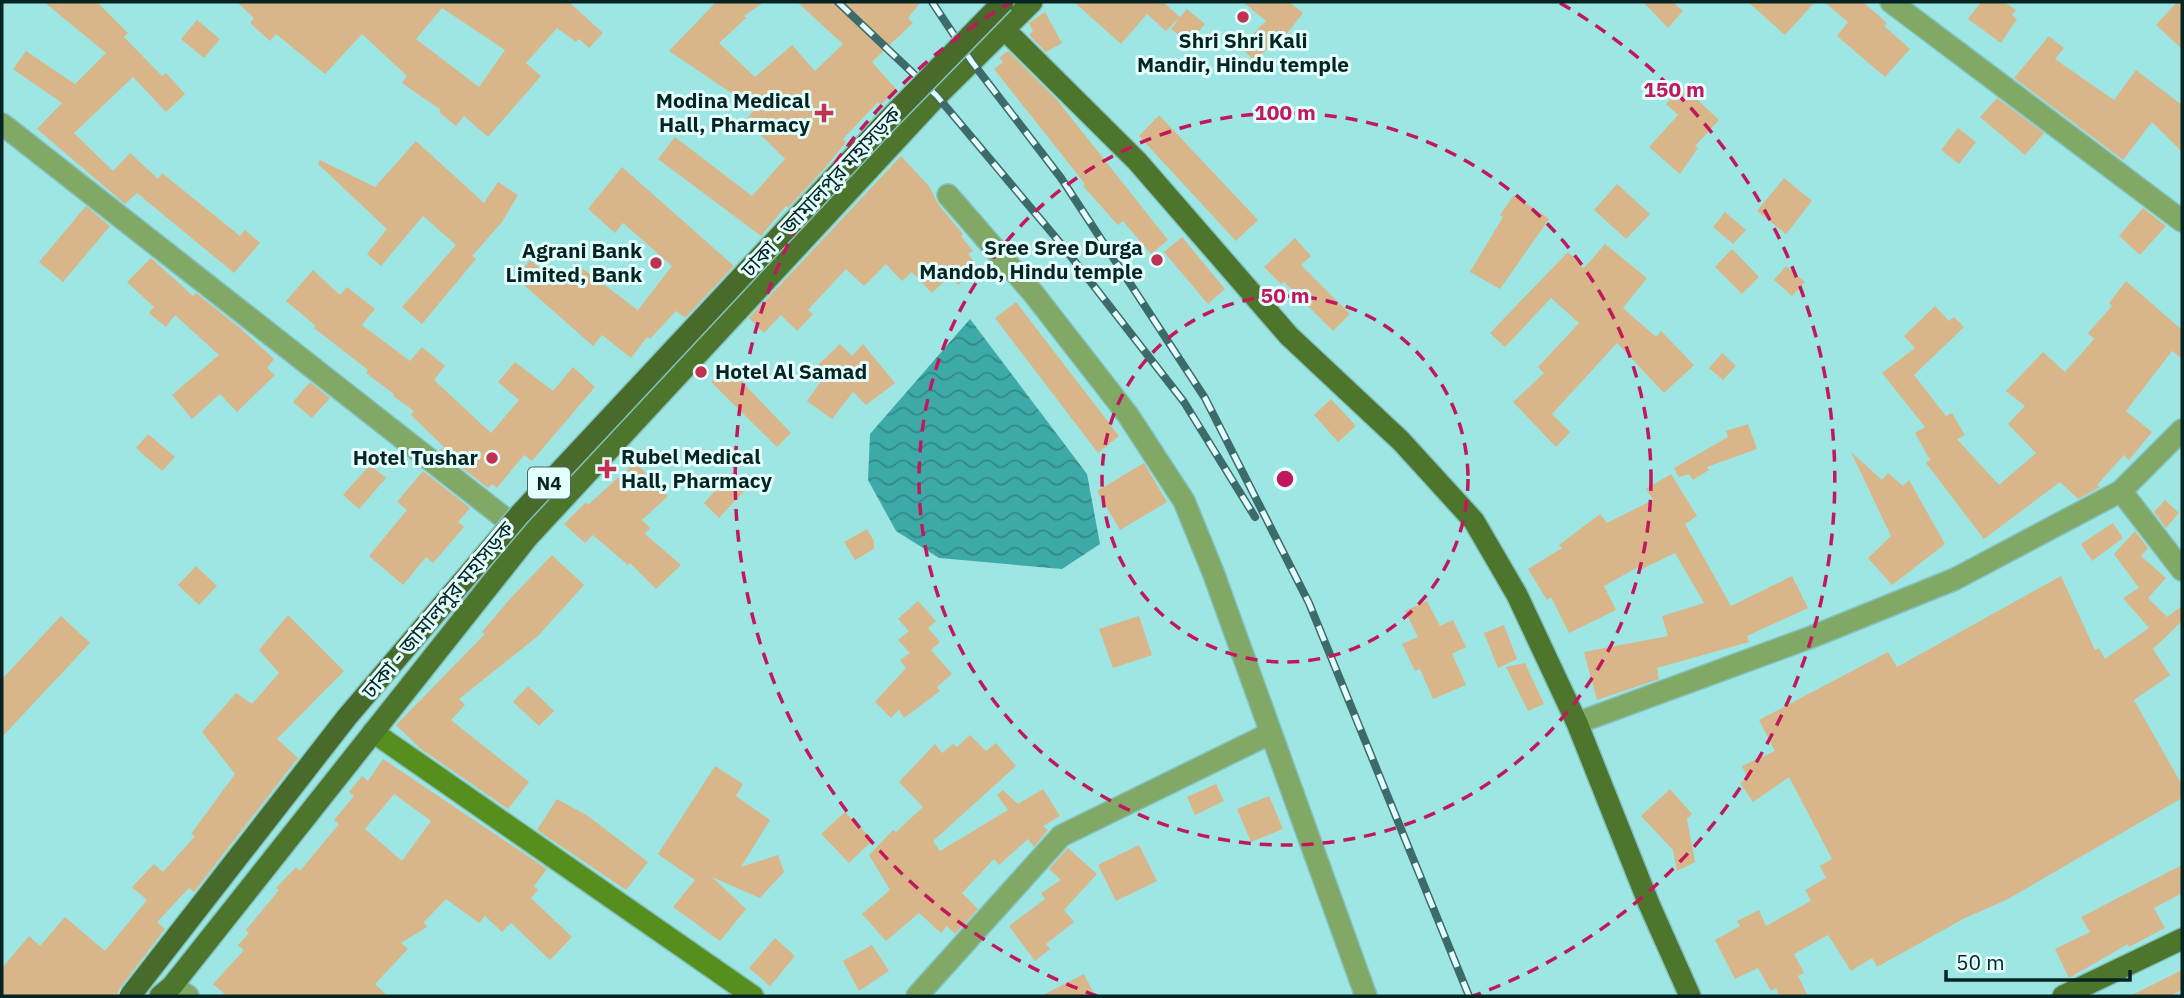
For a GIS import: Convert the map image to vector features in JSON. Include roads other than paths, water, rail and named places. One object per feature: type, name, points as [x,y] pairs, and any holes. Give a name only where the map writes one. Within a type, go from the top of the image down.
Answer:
[{"type":"highway","name":"ঢাকা - জামালপুর মহাসড়ক","points":[[130,996],[347,718],[520,514],[886,121],[1003,2]]},
{"type":"main road","points":[[173,993],[373,732],[528,537],[928,106],[1032,2]]},
{"type":"main road","points":[[1005,30],[1137,161],[1289,336],[1401,441],[1474,521],[1517,595],[1577,723],[1649,904],[1690,996]]},
{"type":"main road","points":[[373,732],[753,996]]},
{"type":"main road","points":[[2063,996],[2182,939]]},
{"type":"street","points":[[1891,2],[2182,221]]},
{"type":"street","points":[[2,124],[528,537]]},
{"type":"street","points":[[948,195],[1033,293],[1120,405],[1184,501],[1366,996]]},
{"type":"street","points":[[1577,723],[1814,636],[1955,579],[2121,491],[2182,429]]},
{"type":"street","points":[[2121,491],[2182,570]]},
{"type":"street","points":[[917,996],[1061,836],[1271,733]]},
{"type":"water","points":[[970,319],[1087,474],[1100,544],[1062,569],[939,558],[896,531],[868,480],[870,434]]},
{"type":"railway","points":[[838,2],[937,96],[1062,245],[1184,402],[1255,517]]},
{"type":"railway","points":[[932,2],[972,62],[1061,178],[1205,398],[1309,603],[1469,996]]},
{"type":"place","name":"Shri Shri Kali Mandir, Hindu temple","points":[[1243,17]]},
{"type":"place","name":"Modina Medical Hall, Pharmacy","points":[[824,113]]},
{"type":"place","name":"Sree Sree Durga Mandob, Hindu temple","points":[[1157,260]]},
{"type":"place","name":"Agrani Bank Limited, Bank","points":[[656,263]]},
{"type":"place","name":"Hotel Al Samad","points":[[701,372]]},
{"type":"place","name":"Hotel Tushar","points":[[492,458]]},
{"type":"place","name":"Rubel Medical Hall, Pharmacy","points":[[607,469]]}]
